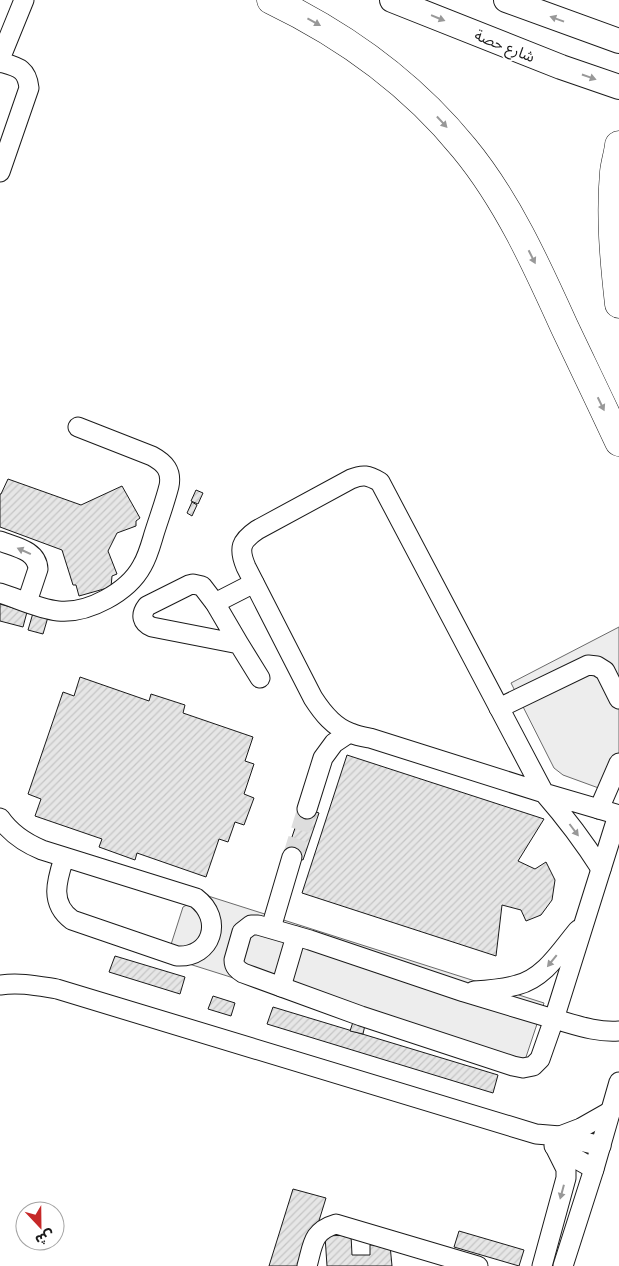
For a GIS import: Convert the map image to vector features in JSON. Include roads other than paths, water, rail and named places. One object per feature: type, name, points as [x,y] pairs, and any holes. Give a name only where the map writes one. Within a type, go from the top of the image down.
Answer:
[{"type":"highway","points":[[271,0],[299,13],[330,31],[381,66],[442,121],[465,149],[487,179],[524,241],[619,442]]},
{"type":"highway","points":[[619,145],[614,170],[612,221],[615,277],[619,304]]},
{"type":"main road","name":"شارع حصة","points":[[392,0],[561,67],[619,87]]},
{"type":"main road","points":[[506,0],[619,41]]},
{"type":"street","points":[[0,172],[29,88],[28,80],[23,72],[0,60],[24,0]]},
{"type":"street","points":[[0,593],[52,610],[79,610],[98,603],[124,587],[146,560],[168,491],[170,483],[169,471],[158,459],[78,427]]},
{"type":"street","points":[[601,869],[574,830],[544,793],[380,482],[371,476],[360,475],[350,479],[248,536],[241,546],[242,557],[313,698],[322,712],[334,724],[349,733],[370,738],[544,793],[618,815],[554,1019],[540,1059],[533,1066],[523,1068],[361,1016],[243,973],[237,969],[234,957],[240,935],[244,929],[255,925],[272,928],[464,992],[554,1019],[595,1030],[619,1031]]},
{"type":"street","points":[[0,541],[28,552],[35,559],[38,569],[27,602]]},
{"type":"street","points":[[215,604],[254,583]]},
{"type":"street","points":[[239,644],[152,627],[143,621],[143,610],[147,606],[193,584],[202,586],[215,604],[260,678]]},
{"type":"street","points":[[499,708],[588,665],[597,666],[605,671],[619,699]]},
{"type":"street","points":[[307,809],[323,758],[334,744],[349,733]]},
{"type":"street","points":[[598,809],[619,763]]},
{"type":"street","points":[[0,818],[10,831],[30,845],[64,858],[196,898],[210,914],[211,931],[207,942],[194,953],[177,956],[77,923],[67,917],[60,907],[57,894],[58,879],[64,858]]},
{"type":"street","points":[[272,928],[292,857]]},
{"type":"street","points":[[464,992],[501,989],[518,985],[535,977],[548,966],[584,923]]},
{"type":"street","points":[[281,987],[296,936]]},
{"type":"street","points":[[0,984],[30,984],[57,989],[558,1141],[600,1146]]},
{"type":"street","points":[[595,1030],[619,1046]]},
{"type":"street","points":[[563,1266],[619,1082]]},
{"type":"street","points":[[558,1141],[611,1110]]},
{"type":"street","points":[[558,1141],[594,1169]]},
{"type":"street","points":[[542,1266],[566,1178],[566,1169],[558,1141]]},
{"type":"street","points":[[307,1266],[318,1234],[326,1227],[336,1224],[478,1266]]},
{"type":"tunnel","points":[[292,857],[307,809]]}]
